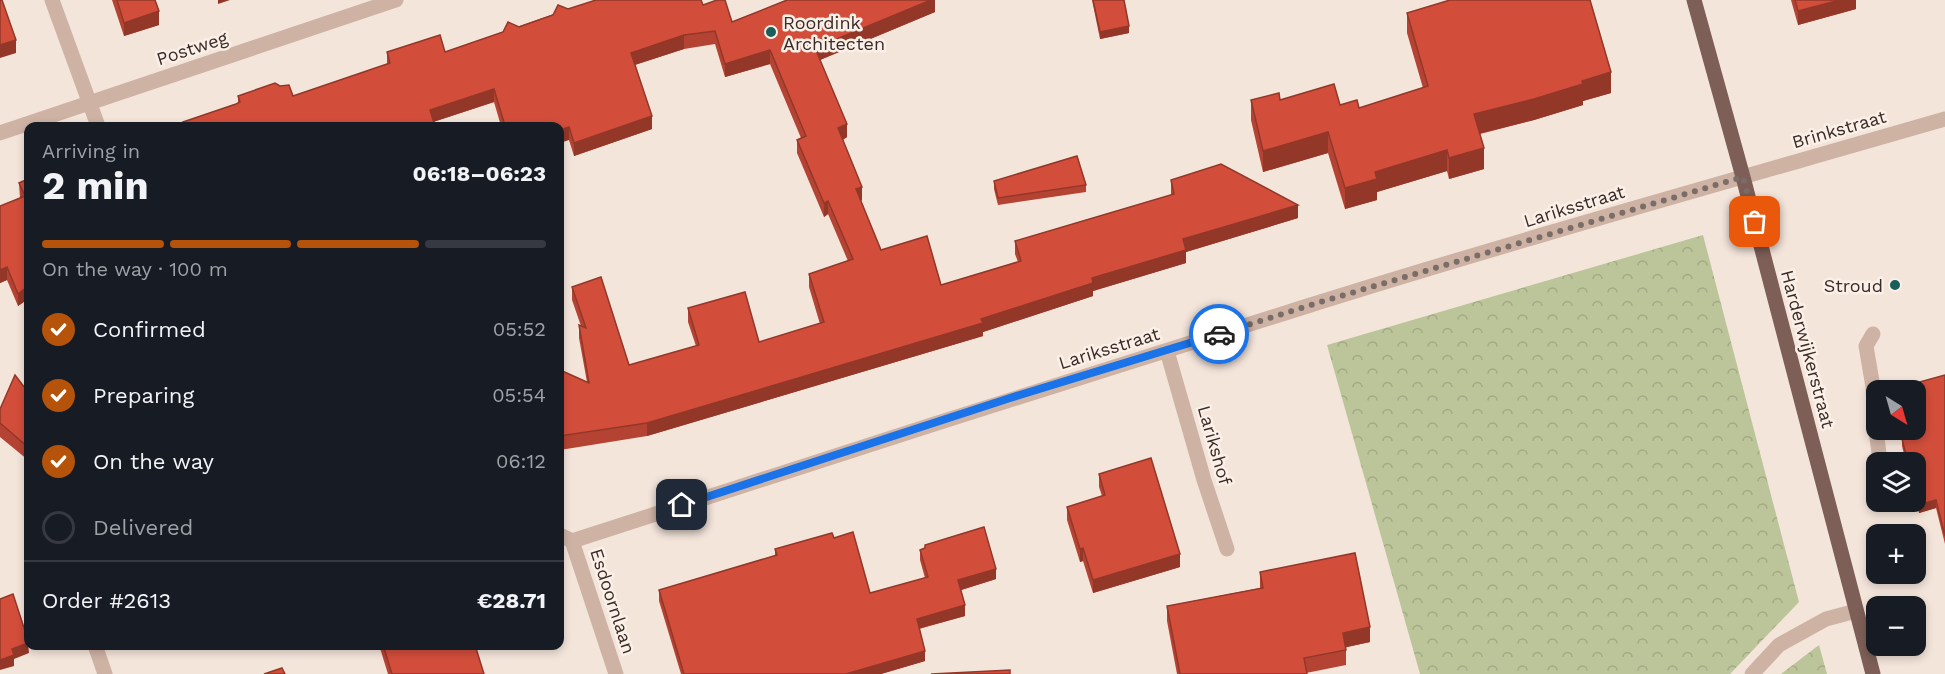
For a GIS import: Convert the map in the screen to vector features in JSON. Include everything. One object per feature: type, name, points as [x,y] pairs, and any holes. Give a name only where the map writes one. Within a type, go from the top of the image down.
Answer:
[{"type":"main road","name":"Harderwijkerstraat","points":[[1694,0],[1743,177],[1873,674]]},
{"type":"street","points":[[52,0],[97,122]]},
{"type":"street","name":"Postweg","points":[[32,122],[396,0]]},
{"type":"street","name":"Brinkstraat","points":[[1743,177],[1945,119]]},
{"type":"street","name":"Postweg","points":[[0,133],[24,125]]},
{"type":"street","name":"Lariksstraat","points":[[566,538],[1313,304],[1743,177]]},
{"type":"street","points":[[1873,334],[1866,346],[1873,387],[1879,452]]},
{"type":"street","name":"Larikshof","points":[[1167,351],[1204,480],[1227,549]]},
{"type":"street","name":"Esdoornlaan","points":[[566,538],[616,674]]},
{"type":"street","points":[[1752,674],[1779,645],[1826,619],[1856,611]]},
{"type":"street","points":[[97,650],[105,674]]},
{"type":"green space","points":[[1703,235],[1799,602],[1730,674],[1420,674],[1327,345]]},
{"type":"green space","points":[[1819,645],[1827,674],[1781,674]]},
{"type":"building","points":[[0,0],[2,0],[16,40],[0,45]]},
{"type":"building","points":[[117,0],[155,0],[159,11],[124,23]]},
{"type":"building","points":[[596,0],[701,0],[703,5],[725,0],[732,22],[787,0],[931,0],[815,48],[847,124],[838,128],[862,187],[856,189],[881,250],[927,236],[941,285],[1021,261],[1015,241],[1174,194],[1171,180],[1221,164],[1298,205],[1183,239],[1186,250],[1092,278],[1093,283],[981,319],[983,323],[647,423],[564,435],[564,372],[589,383],[579,325],[586,328],[572,287],[601,277],[629,365],[699,345],[688,308],[745,292],[759,342],[824,322],[809,274],[853,259],[828,201],[824,203],[797,140],[806,136],[770,50],[725,64],[715,31],[684,35],[631,53],[652,116],[574,143],[569,127],[564,129],[564,122],[504,122],[494,89],[430,110],[434,122],[183,122],[236,104],[240,102],[238,96],[275,83],[280,86],[289,85],[293,96],[390,63],[387,52],[440,35],[445,52],[503,32],[508,22],[519,27],[553,15],[558,5],[568,9]]},
{"type":"building","points":[[1093,0],[1124,0],[1129,26],[1100,32]]},
{"type":"building","points":[[1450,0],[1590,0],[1611,72],[1582,81],[1583,84],[1474,114],[1484,148],[1449,158],[1447,150],[1375,172],[1377,179],[1345,188],[1328,132],[1263,151],[1251,100],[1279,93],[1280,100],[1334,84],[1340,105],[1357,100],[1359,108],[1428,86],[1407,13]]},
{"type":"building","points":[[1795,0],[1840,0],[1798,11]]},
{"type":"building","points":[[1077,156],[1086,185],[998,198],[994,181]]},
{"type":"building","points":[[24,181],[24,194],[19,183]]},
{"type":"building","points":[[24,196],[24,289],[18,294],[7,267],[0,270],[0,206]]},
{"type":"building","points":[[15,375],[24,387],[24,444],[0,423],[0,409]]},
{"type":"building","points":[[1945,375],[1945,536],[1936,500],[1926,503],[1926,452],[1905,452],[1902,440],[1926,440],[1926,380]]},
{"type":"building","points":[[1151,458],[1180,554],[1093,580],[1083,548],[1080,549],[1067,507],[1105,495],[1099,474]]},
{"type":"building","points":[[984,527],[996,569],[958,580],[965,605],[917,619],[925,651],[846,674],[684,674],[659,590],[777,555],[775,549],[832,533],[834,538],[853,532],[870,593],[928,577],[920,550],[925,548],[925,545]]},
{"type":"building","points":[[1355,553],[1370,627],[1343,633],[1346,650],[1304,658],[1307,674],[1180,674],[1167,606],[1263,588],[1260,572]]},
{"type":"building","points":[[13,594],[24,628],[24,644],[12,649],[14,655],[0,660],[0,599]]},
{"type":"building","points":[[385,650],[477,650],[484,674],[392,674]]},
{"type":"building","points":[[282,668],[285,674],[264,674]]},
{"type":"building","points":[[1010,670],[1010,674],[931,674]]},
{"type":"way so far","points":[[1219,334],[1743,177],[1755,222]]},
{"type":"place","name":"Roordink Architecten","points":[[771,32]]},
{"type":"place","name":"Stroud","points":[[1895,285]]},
{"type":"route","points":[[682,505],[1010,398],[1219,334]]}]
